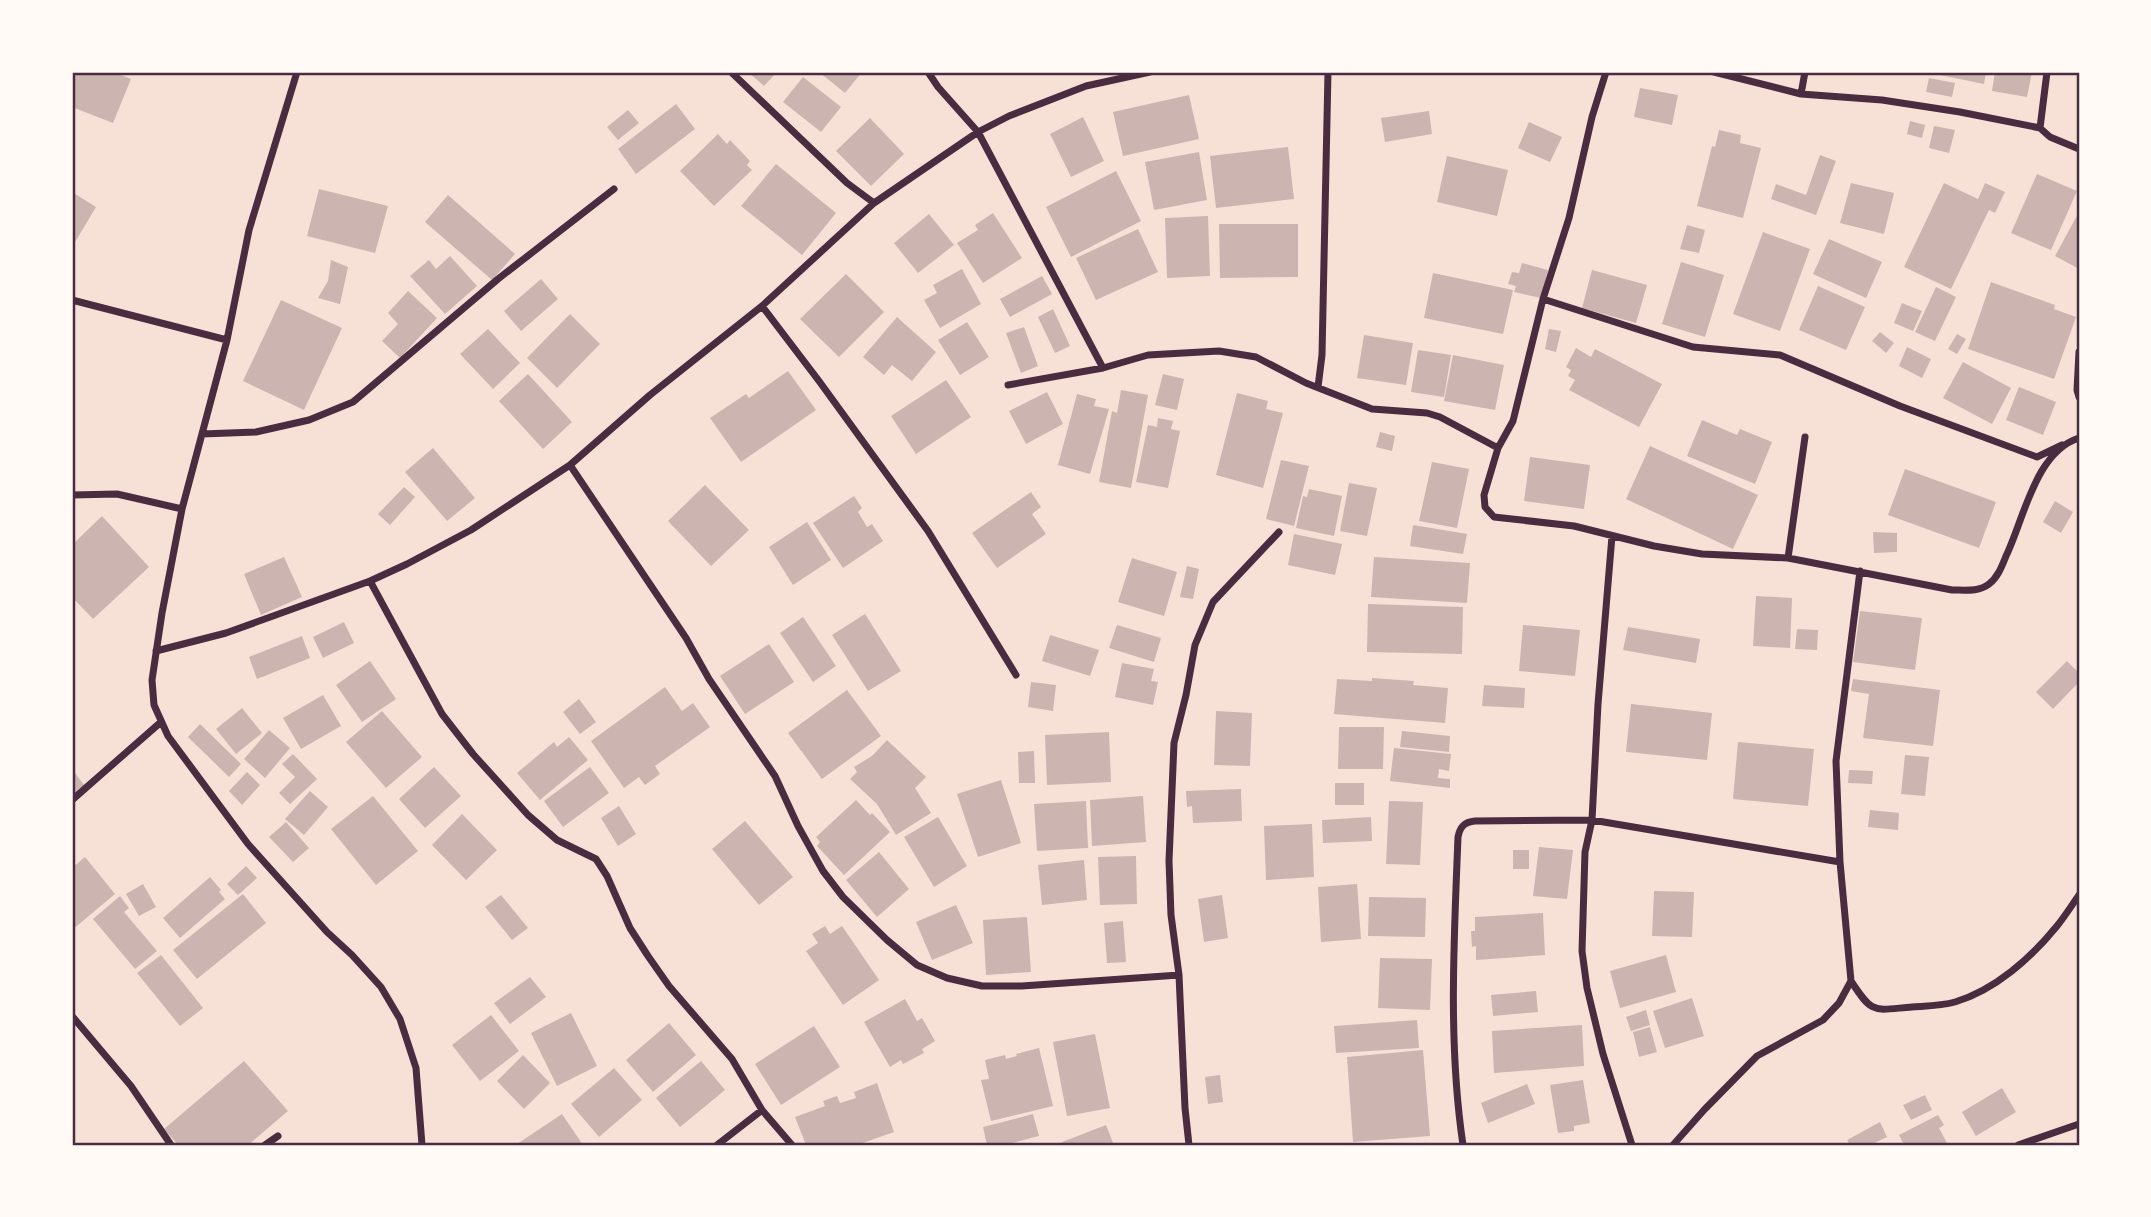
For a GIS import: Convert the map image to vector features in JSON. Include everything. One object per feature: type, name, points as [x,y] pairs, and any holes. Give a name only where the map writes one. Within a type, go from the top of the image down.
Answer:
[{"type":"street","points":[[297,72],[249,230],[227,340],[182,509],[156,651],[152,680],[154,705],[168,736],[248,844],[381,987],[400,1019],[416,1068],[422,1145]]},
{"type":"street","points":[[731,72],[847,183],[874,203]]},
{"type":"street","points":[[928,72],[978,132],[1103,368]]},
{"type":"street","points":[[156,651],[226,633],[370,581],[471,530],[570,466],[650,395],[762,306],[874,203],[978,132],[1009,116],[1086,86],[1150,72]]},
{"type":"street","points":[[1318,387],[1322,355],[1328,72]]},
{"type":"street","points":[[1606,72],[1592,117],[1569,218],[1543,299],[1513,421],[1498,448],[1484,495],[1485,507],[1494,517],[1574,526],[1654,546],[1702,554],[1788,558],[1952,590],[1975,590],[1987,585],[1997,576],[2031,491],[2050,459],[2076,440]]},
{"type":"street","points":[[1714,72],[1801,94],[1882,100],[1959,111],[2040,128],[2050,137],[2079,149]]},
{"type":"street","points":[[1801,94],[1804,72]]},
{"type":"street","points":[[2040,128],[2046,72]]},
{"type":"street","points":[[202,434],[256,432],[309,420],[353,402],[498,279],[614,189]]},
{"type":"street","points":[[1543,299],[1693,347],[1780,355],[1900,406],[2037,457],[2076,440]]},
{"type":"street","points":[[72,300],[227,340]]},
{"type":"street","points":[[762,306],[928,531],[1016,675]]},
{"type":"street","points":[[1008,385],[1103,368],[1148,355],[1219,351],[1256,357],[1372,409],[1427,413],[1440,417],[1498,448]]},
{"type":"street","points":[[2079,352],[2079,397]]},
{"type":"street","points":[[1788,558],[1805,437]]},
{"type":"street","points":[[570,466],[775,776],[823,871],[842,897],[887,940],[917,965],[947,978],[982,986],[1178,975]]},
{"type":"street","points":[[72,495],[117,494],[182,509]]},
{"type":"street","points":[[1189,1145],[1178,975],[1171,915],[1169,861],[1174,743],[1195,645],[1213,602],[1279,532]]},
{"type":"street","points":[[1612,536],[1592,820],[1585,852],[1582,951],[1587,988],[1603,1054],[1632,1145]]},
{"type":"street","points":[[1860,571],[1836,761],[1840,862],[1851,981],[1866,1003],[1873,1008],[1955,1002],[1992,986],[2029,956],[2057,926],[2079,895]]},
{"type":"street","points":[[370,581],[442,714],[473,754],[528,815],[557,840],[596,859],[607,876],[630,928],[648,956],[669,986],[732,1059],[762,1110],[792,1145]]},
{"type":"street","points":[[72,800],[160,722]]},
{"type":"street","points":[[1463,1145],[1458,1114],[1452,970],[1460,829],[1469,821],[1592,820],[1840,862]]},
{"type":"street","points":[[1672,1145],[1757,1056],[1823,1020],[1839,1003],[1851,981]]},
{"type":"street","points":[[72,1016],[131,1086],[171,1145]]},
{"type":"street","points":[[717,1145],[762,1110]]},
{"type":"street","points":[[2018,1145],[2079,1124]]},
{"type":"street","points":[[265,1145],[278,1136]]},
{"type":"building","points":[[72,72],[114,72],[131,79],[113,123],[72,107]]},
{"type":"building","points":[[748,72],[777,72],[764,86]]},
{"type":"building","points":[[819,72],[862,72],[845,93]]},
{"type":"building","points":[[1935,72],[1986,72],[1984,84]]},
{"type":"building","points":[[1995,72],[2032,72],[2027,97],[1992,91]]},
{"type":"building","points":[[803,77],[841,107],[821,132],[783,102]]},
{"type":"building","points":[[1929,78],[1955,83],[1952,97],[1926,92]]},
{"type":"building","points":[[1640,88],[1678,95],[1672,125],[1634,117]]},
{"type":"building","points":[[1189,95],[1199,139],[1123,156],[1113,112]]},
{"type":"building","points":[[676,104],[695,129],[636,174],[618,149]]},
{"type":"building","points":[[628,110],[639,123],[618,140],[607,127]]},
{"type":"building","points":[[1429,111],[1432,134],[1385,142],[1381,118]]},
{"type":"building","points":[[1083,117],[1104,161],[1071,177],[1050,134]]},
{"type":"building","points":[[870,118],[904,154],[871,186],[836,151]]},
{"type":"building","points":[[1910,121],[1925,125],[1922,138],[1907,134]]},
{"type":"building","points":[[1529,122],[1562,137],[1550,162],[1518,148]]},
{"type":"building","points":[[1934,126],[1955,130],[1949,153],[1929,148]]},
{"type":"building","points":[[1719,130],[1741,135],[1740,143],[1761,148],[1743,218],[1697,206],[1712,146],[1715,147]]},
{"type":"building","points":[[718,134],[727,144],[730,140],[750,161],[747,165],[752,170],[714,206],[680,171]]},
{"type":"building","points":[[1288,147],[1294,199],[1216,208],[1210,156]]},
{"type":"building","points":[[1199,152],[1207,200],[1154,210],[1145,162]]},
{"type":"building","points":[[1820,155],[1836,161],[1816,215],[1771,199],[1776,184],[1806,195]]},
{"type":"building","points":[[1447,156],[1508,170],[1497,216],[1437,202]]},
{"type":"building","points":[[776,164],[836,213],[802,255],[741,206]]},
{"type":"building","points":[[1116,171],[1141,221],[1071,257],[1046,207]]},
{"type":"building","points":[[2037,174],[2077,191],[2051,250],[2011,233]]},
{"type":"building","points":[[1851,183],[1894,193],[1884,234],[1840,223]]},
{"type":"building","points":[[1944,183],[1978,199],[1985,183],[2005,192],[1995,213],[1989,210],[1951,289],[1904,267]]},
{"type":"building","points":[[319,189],[388,206],[375,253],[307,236]]},
{"type":"building","points":[[72,192],[96,207],[74,244],[72,243]]},
{"type":"building","points":[[448,195],[515,254],[492,280],[425,222]]},
{"type":"building","points":[[2079,212],[2079,269],[2055,256]]},
{"type":"building","points":[[993,213],[1022,258],[983,283],[957,243],[978,230],[975,225]]},
{"type":"building","points":[[929,214],[954,245],[918,273],[894,243]]},
{"type":"building","points":[[1208,216],[1210,276],[1167,278],[1165,218]]},
{"type":"building","points":[[1219,224],[1298,224],[1298,277],[1220,278]]},
{"type":"building","points":[[1687,225],[1705,230],[1699,253],[1680,249]]},
{"type":"building","points":[[1138,229],[1158,272],[1096,300],[1076,258]]},
{"type":"building","points":[[1763,232],[1810,249],[1780,331],[1733,314]]},
{"type":"building","points":[[1829,239],[1882,262],[1866,298],[1813,274]]},
{"type":"building","points":[[450,256],[477,286],[445,314],[410,276],[429,260],[436,269]]},
{"type":"building","points":[[331,260],[348,267],[340,304],[318,298],[328,281]]},
{"type":"building","points":[[1681,262],[1724,275],[1705,337],[1662,324]]},
{"type":"building","points":[[1522,263],[1548,270],[1541,298],[1514,292],[1516,286],[1508,284],[1512,272],[1519,273]]},
{"type":"building","points":[[962,269],[981,304],[940,328],[924,300],[937,293],[933,285]]},
{"type":"building","points":[[1592,270],[1647,285],[1636,323],[1582,308]]},
{"type":"building","points":[[1433,273],[1513,290],[1503,334],[1424,318]]},
{"type":"building","points":[[846,274],[884,312],[839,357],[800,319]]},
{"type":"building","points":[[1042,276],[1052,294],[1010,317],[1000,299]]},
{"type":"building","points":[[541,279],[558,299],[521,331],[504,311]]},
{"type":"building","points":[[1991,282],[2055,305],[2054,309],[2076,317],[2054,379],[1968,349]]},
{"type":"building","points":[[1818,286],[1865,307],[1846,350],[1799,330]]},
{"type":"building","points":[[1936,287],[1956,297],[1935,341],[1915,332]]},
{"type":"building","points":[[408,291],[437,318],[400,358],[382,341],[398,324],[388,313]]},
{"type":"building","points":[[281,300],[342,328],[304,410],[243,381]]},
{"type":"building","points":[[1902,303],[1922,311],[1913,331],[1894,323]]},
{"type":"building","points":[[1053,309],[1070,346],[1055,353],[1038,317]]},
{"type":"building","points":[[570,314],[600,344],[557,388],[527,358]]},
{"type":"building","points":[[897,317],[936,352],[912,381],[892,365],[884,375],[863,357]]},
{"type":"building","points":[[967,322],[989,357],[960,375],[938,340]]},
{"type":"building","points":[[1024,327],[1038,366],[1021,373],[1006,333]]},
{"type":"building","points":[[488,329],[520,363],[493,389],[460,354]]},
{"type":"building","points":[[1549,329],[1561,331],[1556,352],[1545,349]]},
{"type":"building","points":[[1880,332],[1894,343],[1886,353],[1872,341]]},
{"type":"building","points":[[1957,334],[1966,339],[1957,354],[1948,349]]},
{"type":"building","points":[[1364,335],[1413,343],[1406,385],[1357,378]]},
{"type":"building","points":[[1907,347],[1931,359],[1922,378],[1899,366]]},
{"type":"building","points":[[1576,348],[1591,357],[1595,349],[1662,384],[1639,427],[1569,390],[1575,380],[1568,376],[1571,370],[1566,367]]},
{"type":"building","points":[[1418,350],[1451,355],[1444,397],[1411,392]]},
{"type":"building","points":[[1453,355],[1504,365],[1495,410],[1444,401]]},
{"type":"building","points":[[1963,362],[2011,388],[1992,424],[1943,398]]},
{"type":"building","points":[[788,371],[816,410],[741,462],[710,418],[746,394],[749,398]]},
{"type":"building","points":[[528,374],[572,422],[543,449],[499,401]]},
{"type":"building","points":[[1163,374],[1184,379],[1177,410],[1155,405]]},
{"type":"building","points":[[946,380],[971,417],[916,454],[891,416]]},
{"type":"building","points":[[2019,387],[2056,402],[2043,435],[2006,420]]},
{"type":"building","points":[[1121,390],[1148,395],[1131,488],[1099,482],[1112,411],[1117,413]]},
{"type":"building","points":[[1047,392],[1063,424],[1026,444],[1009,411]]},
{"type":"building","points":[[1237,393],[1268,401],[1266,409],[1283,413],[1263,488],[1216,475]]},
{"type":"building","points":[[1077,394],[1096,399],[1094,406],[1109,409],[1090,474],[1058,465]]},
{"type":"building","points":[[1158,418],[1173,421],[1171,429],[1180,431],[1168,488],[1136,482],[1148,425],[1157,427]]},
{"type":"building","points":[[1702,420],[1737,435],[1740,429],[1772,442],[1755,484],[1687,456]]},
{"type":"building","points":[[1380,432],[1395,436],[1392,451],[1376,447]]},
{"type":"building","points":[[1650,446],[1758,495],[1733,549],[1626,499]]},
{"type":"building","points":[[433,448],[475,498],[447,521],[405,472]]},
{"type":"building","points":[[1530,457],[1590,465],[1584,509],[1524,501]]},
{"type":"building","points":[[1281,460],[1309,466],[1294,526],[1266,519]]},
{"type":"building","points":[[1432,462],[1469,469],[1457,528],[1419,521]]},
{"type":"building","points":[[1905,469],[1996,502],[1979,548],[1888,515]]},
{"type":"building","points":[[1349,483],[1377,488],[1367,536],[1340,531]]},
{"type":"building","points":[[705,485],[749,530],[711,566],[668,521]]},
{"type":"building","points":[[404,487],[415,497],[390,525],[378,514]]},
{"type":"building","points":[[1309,489],[1342,496],[1334,536],[1296,528],[1303,496],[1307,497]]},
{"type":"building","points":[[1031,492],[1041,507],[1032,514],[1046,534],[997,568],[972,533]]},
{"type":"building","points":[[854,496],[862,508],[858,512],[867,527],[872,524],[883,541],[843,568],[813,523]]},
{"type":"building","points":[[2055,501],[2073,512],[2061,533],[2043,522]]},
{"type":"building","points":[[102,516],[149,567],[93,619],[72,597],[72,545]]},
{"type":"building","points":[[807,522],[831,560],[793,585],[769,547]]},
{"type":"building","points":[[1413,525],[1467,534],[1463,554],[1410,546]]},
{"type":"building","points":[[1873,532],[1897,533],[1897,552],[1874,553]]},
{"type":"building","points":[[1294,534],[1342,544],[1335,575],[1288,565]]},
{"type":"building","points":[[284,557],[302,597],[261,615],[244,574]]},
{"type":"building","points":[[1374,557],[1470,563],[1467,603],[1371,597]]},
{"type":"building","points":[[1132,558],[1177,572],[1164,616],[1118,602]]},
{"type":"building","points":[[1187,566],[1199,569],[1193,599],[1180,597]]},
{"type":"building","points":[[1756,596],[1792,598],[1790,648],[1753,646]]},
{"type":"building","points":[[1368,604],[1463,607],[1462,654],[1367,652]]},
{"type":"building","points":[[1860,611],[1922,618],[1915,670],[1853,662]]},
{"type":"building","points":[[865,614],[901,671],[868,691],[832,635]]},
{"type":"building","points":[[803,617],[836,666],[813,682],[780,633]]},
{"type":"building","points":[[344,622],[354,643],[323,658],[313,637]]},
{"type":"building","points":[[1117,625],[1161,638],[1154,662],[1109,648]]},
{"type":"building","points":[[1523,625],[1580,630],[1575,676],[1519,671]]},
{"type":"building","points":[[1628,627],[1700,639],[1696,663],[1623,650]]},
{"type":"building","points":[[1797,629],[1818,630],[1817,650],[1795,649]]},
{"type":"building","points":[[1050,635],[1099,650],[1090,676],[1042,661]]},
{"type":"building","points":[[302,636],[310,658],[257,679],[249,657]]},
{"type":"building","points":[[769,644],[794,682],[745,714],[720,676]]},
{"type":"building","points":[[370,661],[396,699],[362,722],[336,685]]},
{"type":"building","points":[[2067,661],[2079,673],[2079,682],[2053,709],[2036,692]]},
{"type":"building","points":[[1122,663],[1154,669],[1151,681],[1158,682],[1153,705],[1115,697]]},
{"type":"building","points":[[1372,678],[1414,681],[1413,685],[1448,688],[1445,723],[1334,714],[1337,679],[1372,681]]},
{"type":"building","points":[[1853,679],[1940,690],[1933,746],[1863,738],[1869,694],[1851,691]]},
{"type":"building","points":[[1031,682],[1056,685],[1053,711],[1028,707]]},
{"type":"building","points":[[1484,685],[1525,688],[1524,708],[1482,706]]},
{"type":"building","points":[[665,687],[682,711],[693,703],[710,727],[655,766],[660,774],[645,785],[639,777],[624,788],[591,741]]},
{"type":"building","points":[[847,690],[881,736],[822,779],[788,733]]},
{"type":"building","points":[[323,695],[341,726],[301,749],[283,718]]},
{"type":"building","points":[[579,699],[596,722],[580,734],[563,712]]},
{"type":"building","points":[[1631,704],[1712,713],[1707,760],[1626,752]]},
{"type":"building","points":[[242,708],[262,733],[236,754],[216,729]]},
{"type":"building","points":[[382,711],[422,757],[386,788],[346,742]]},
{"type":"building","points":[[1216,711],[1252,713],[1250,766],[1214,765]]},
{"type":"building","points":[[200,724],[241,764],[229,777],[188,737]]},
{"type":"building","points":[[1339,727],[1384,727],[1383,769],[1338,769]]},
{"type":"building","points":[[269,730],[290,748],[265,778],[244,759]]},
{"type":"building","points":[[1402,731],[1450,736],[1449,752],[1400,747]]},
{"type":"building","points":[[1109,732],[1111,782],[1047,785],[1045,735]]},
{"type":"building","points":[[569,737],[588,760],[540,800],[517,773],[554,742],[557,747]]},
{"type":"building","points":[[887,740],[926,777],[915,788],[931,813],[896,835],[877,804],[850,779],[857,772],[854,767],[872,756]]},
{"type":"building","points":[[1738,742],[1814,749],[1808,806],[1733,799]]},
{"type":"building","points":[[1394,748],[1451,754],[1449,771],[1439,769],[1438,778],[1450,779],[1450,788],[1390,781]]},
{"type":"building","points":[[1034,751],[1035,783],[1019,783],[1018,752]]},
{"type":"building","points":[[293,754],[317,779],[290,804],[279,793],[295,777],[282,764]]},
{"type":"building","points":[[1905,755],[1929,757],[1925,796],[1901,794]]},
{"type":"building","points":[[434,767],[461,796],[425,828],[399,799]]},
{"type":"building","points":[[590,767],[609,793],[563,827],[544,801]]},
{"type":"building","points":[[72,769],[84,785],[72,794]]},
{"type":"building","points":[[1849,770],[1873,771],[1872,784],[1848,783]]},
{"type":"building","points":[[247,772],[260,785],[242,805],[229,791]]},
{"type":"building","points":[[1001,780],[1021,843],[978,857],[957,794]]},
{"type":"building","points":[[1335,783],[1364,783],[1364,805],[1335,805]]},
{"type":"building","points":[[1241,789],[1242,821],[1193,823],[1192,806],[1187,807],[1186,791]]},
{"type":"building","points":[[310,791],[328,807],[304,835],[285,819]]},
{"type":"building","points":[[373,796],[418,851],[376,885],[331,829]]},
{"type":"building","points":[[1143,796],[1146,842],[1092,846],[1090,800]]},
{"type":"building","points":[[856,800],[890,832],[844,875],[817,846],[820,842],[816,837]]},
{"type":"building","points":[[1086,801],[1088,848],[1037,851],[1034,804]]},
{"type":"building","points":[[1389,801],[1423,802],[1420,865],[1386,864]]},
{"type":"building","points":[[619,806],[636,834],[618,846],[601,818]]},
{"type":"building","points":[[1870,810],[1899,813],[1898,830],[1868,827]]},
{"type":"building","points":[[462,814],[497,850],[466,880],[432,845]]},
{"type":"building","points":[[938,817],[967,866],[934,887],[904,837]]},
{"type":"building","points":[[1371,817],[1372,841],[1323,843],[1322,820]]},
{"type":"building","points":[[745,821],[793,877],[759,905],[712,849]]},
{"type":"building","points":[[286,822],[309,848],[293,862],[269,837]]},
{"type":"building","points":[[1312,824],[1314,877],[1266,880],[1264,826]]},
{"type":"building","points":[[1539,847],[1573,850],[1567,899],[1533,896]]},
{"type":"building","points":[[1513,850],[1529,850],[1529,869],[1513,869]]},
{"type":"building","points":[[879,852],[909,889],[877,917],[846,880]]},
{"type":"building","points":[[1136,856],[1137,904],[1100,905],[1098,857]]},
{"type":"building","points":[[85,857],[115,894],[72,930],[72,868]]},
{"type":"building","points":[[1084,860],[1087,900],[1042,905],[1038,865]]},
{"type":"building","points":[[246,866],[257,878],[238,895],[227,884]]},
{"type":"building","points":[[210,877],[225,899],[180,938],[163,918]]},
{"type":"building","points":[[143,884],[156,907],[139,916],[126,894]]},
{"type":"building","points":[[1357,884],[1361,939],[1321,942],[1318,887]]},
{"type":"building","points":[[1654,891],[1694,892],[1692,937],[1652,936]]},
{"type":"building","points":[[243,894],[266,923],[197,979],[173,950]]},
{"type":"building","points":[[501,895],[528,928],[512,940],[485,907]]},
{"type":"building","points":[[1222,895],[1228,938],[1204,942],[1198,899]]},
{"type":"building","points":[[120,896],[129,908],[124,912],[157,951],[135,969],[93,919]]},
{"type":"building","points":[[1369,897],[1426,898],[1425,937],[1368,936]]},
{"type":"building","points":[[956,905],[973,943],[932,960],[916,922]]},
{"type":"building","points":[[1543,913],[1545,955],[1476,960],[1476,946],[1472,947],[1471,931],[1475,931],[1475,917]]},
{"type":"building","points":[[1027,917],[1031,972],[986,975],[983,920]]},
{"type":"building","points":[[1123,921],[1126,962],[1107,963],[1104,923]]},
{"type":"building","points":[[825,926],[830,934],[842,926],[879,980],[843,1005],[806,951],[818,943],[812,934]]},
{"type":"building","points":[[161,955],[203,1008],[180,1026],[137,973]]},
{"type":"building","points":[[1666,955],[1676,992],[1620,1008],[1610,971]]},
{"type":"building","points":[[1380,958],[1432,959],[1430,1010],[1378,1008]]},
{"type":"building","points":[[530,977],[546,997],[510,1024],[494,1003]]},
{"type":"building","points":[[1536,991],[1538,1012],[1493,1016],[1491,995]]},
{"type":"building","points":[[1692,998],[1704,1036],[1665,1048],[1653,1011]]},
{"type":"building","points":[[905,999],[917,1021],[922,1018],[935,1041],[922,1049],[924,1053],[903,1064],[901,1060],[890,1067],[864,1022]]},
{"type":"building","points":[[1646,1010],[1650,1025],[1631,1031],[1626,1017]]},
{"type":"building","points":[[571,1013],[597,1066],[557,1086],[531,1033]]},
{"type":"building","points":[[491,1015],[519,1051],[480,1081],[452,1045]]},
{"type":"building","points":[[1417,1020],[1419,1048],[1336,1053],[1334,1026]]},
{"type":"building","points":[[669,1023],[696,1055],[653,1092],[626,1060]]},
{"type":"building","points":[[1582,1025],[1584,1066],[1494,1073],[1492,1031]]},
{"type":"building","points":[[814,1026],[840,1067],[781,1105],[755,1064]]},
{"type":"building","points":[[1650,1027],[1657,1052],[1639,1057],[1633,1032]]},
{"type":"building","points":[[1095,1034],[1110,1108],[1067,1116],[1053,1042]]},
{"type":"building","points":[[1039,1048],[1053,1106],[991,1121],[981,1080],[989,1079],[985,1060],[1005,1055],[1006,1059]]},
{"type":"building","points":[[1423,1050],[1430,1136],[1353,1142],[1347,1057]]},
{"type":"building","points":[[523,1055],[550,1083],[524,1109],[497,1081]]},
{"type":"building","points":[[244,1061],[288,1111],[248,1145],[178,1145],[164,1129]]},
{"type":"building","points":[[701,1061],[725,1090],[680,1127],[656,1098]]},
{"type":"building","points":[[614,1068],[642,1100],[599,1137],[571,1104]]},
{"type":"building","points":[[1220,1075],[1223,1102],[1208,1104],[1205,1077]]},
{"type":"building","points":[[1583,1080],[1590,1123],[1574,1126],[1574,1131],[1558,1133],[1550,1085]]},
{"type":"building","points":[[877,1083],[894,1132],[857,1145],[806,1145],[795,1117],[825,1106],[823,1101],[837,1096],[840,1103],[856,1098],[854,1092]]},
{"type":"building","points":[[1527,1084],[1535,1104],[1488,1123],[1481,1103]]},
{"type":"building","points":[[2002,1088],[2016,1112],[1976,1136],[1962,1112]]},
{"type":"building","points":[[1925,1095],[1932,1110],[1911,1120],[1903,1105]]},
{"type":"building","points":[[562,1114],[583,1145],[517,1144]]},
{"type":"building","points":[[1033,1114],[1039,1136],[1004,1145],[987,1145],[983,1127]]},
{"type":"building","points":[[1938,1115],[1944,1125],[1939,1128],[1948,1145],[1904,1145],[1899,1135]]},
{"type":"building","points":[[1880,1122],[1887,1137],[1870,1145],[1850,1145],[1847,1140]]},
{"type":"building","points":[[1106,1125],[1114,1145],[1063,1145],[1062,1142]]}]
